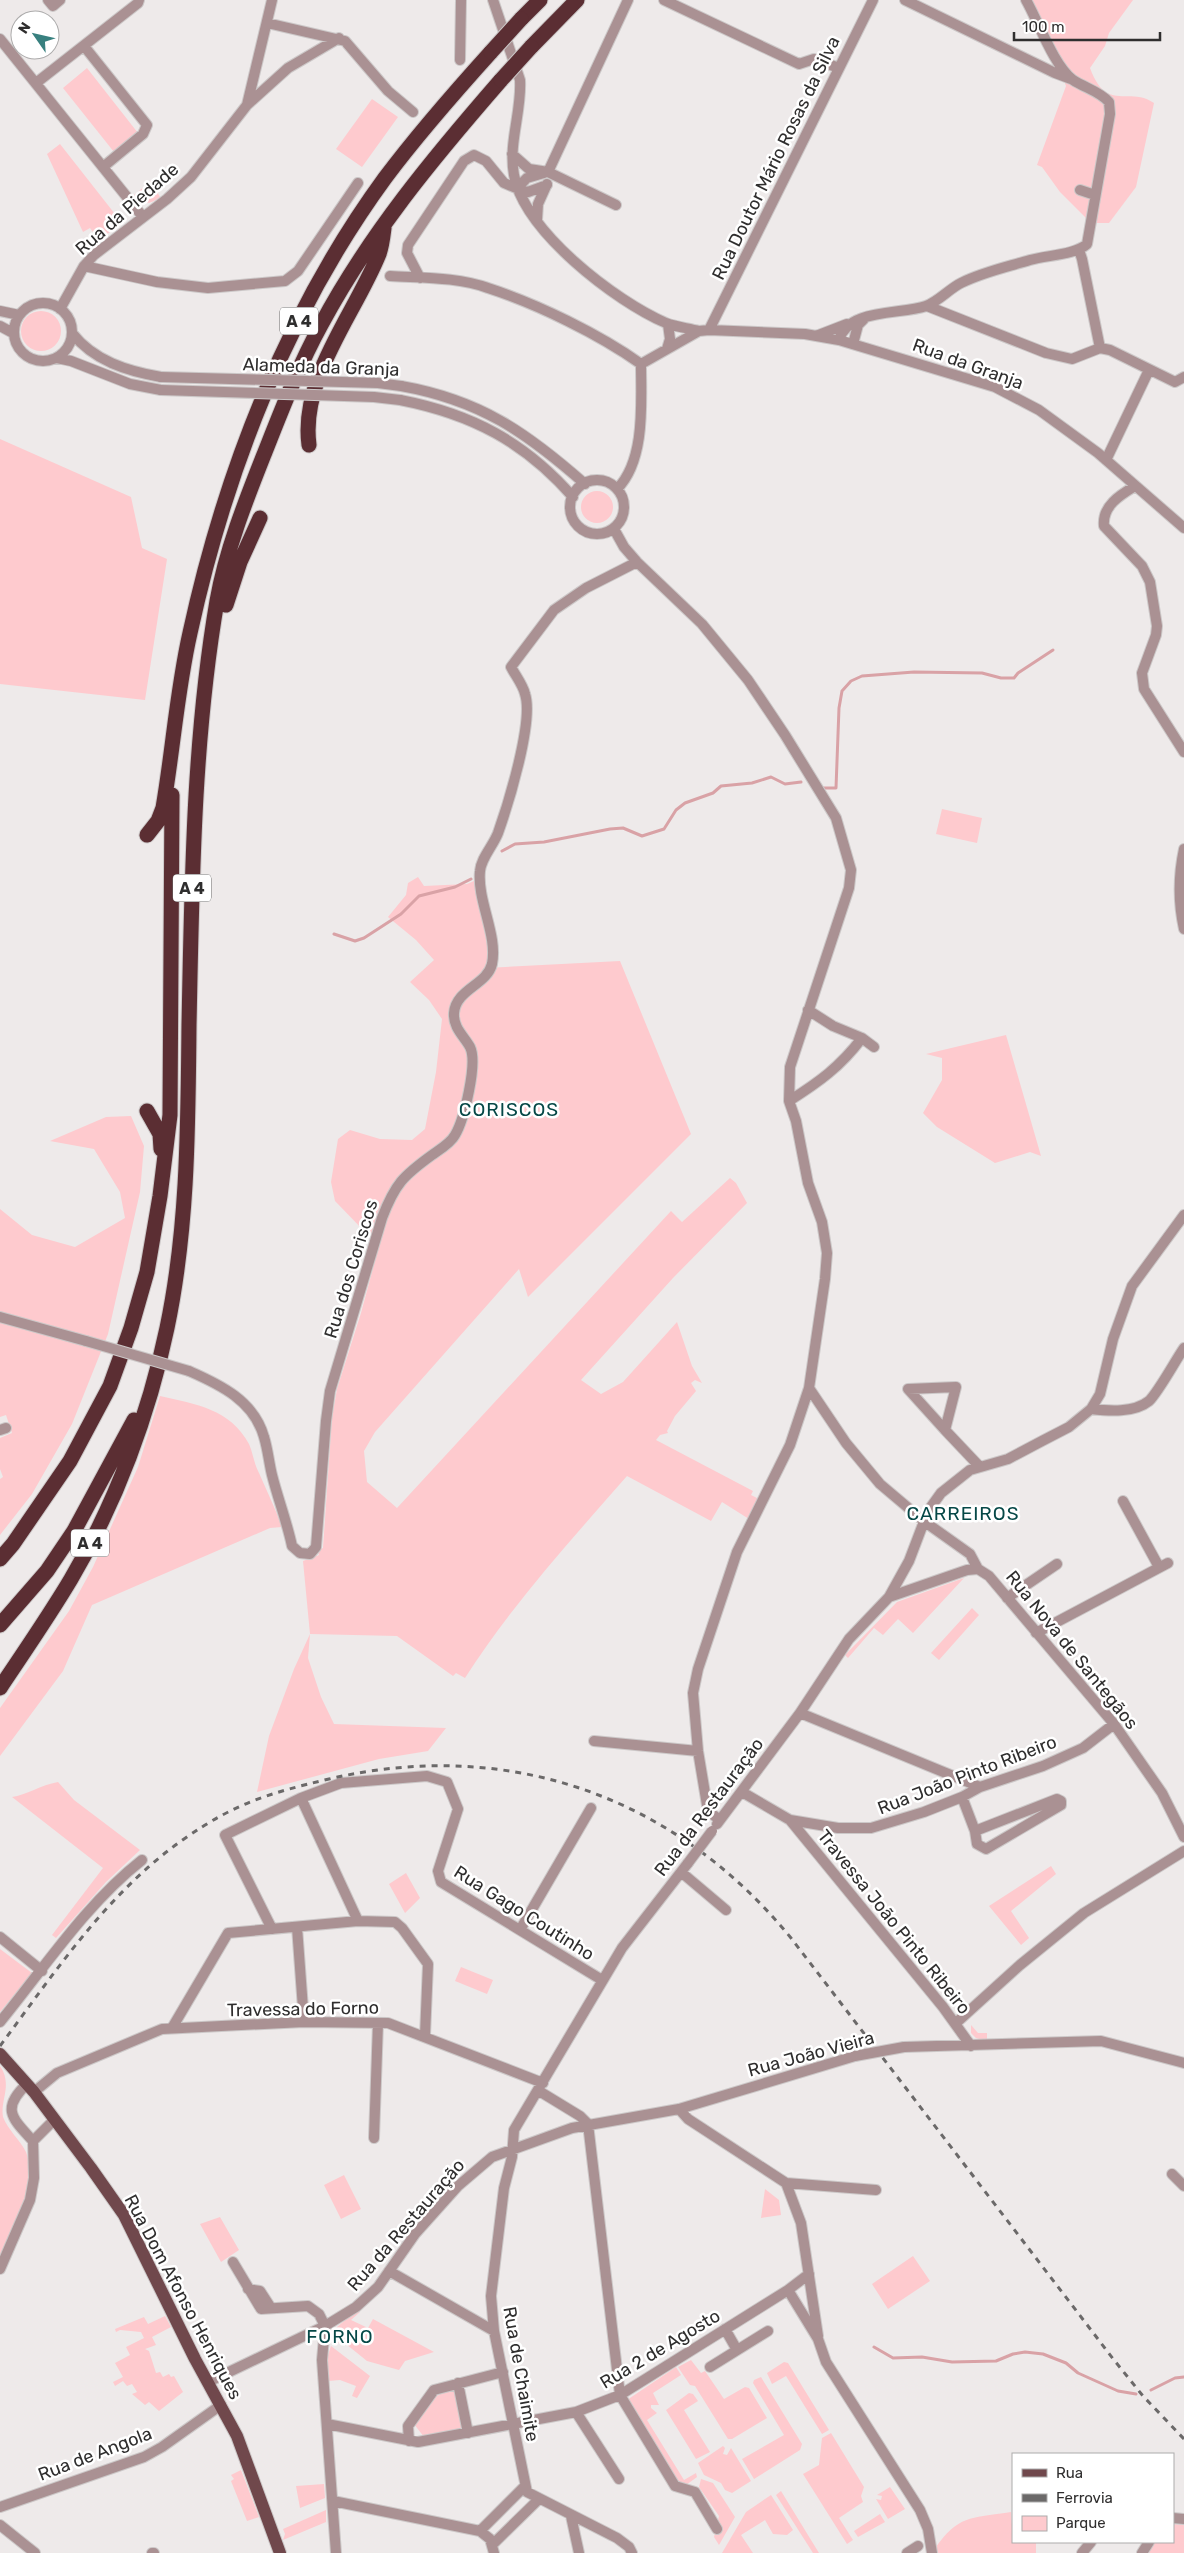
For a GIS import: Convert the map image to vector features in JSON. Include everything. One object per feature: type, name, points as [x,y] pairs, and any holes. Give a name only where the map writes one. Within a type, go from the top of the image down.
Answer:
[{"type":"highway","name":"A 4","points":[[0,1559],[13,1544],[70,1460],[110,1386],[131,1328],[147,1272],[160,1196],[170,1115],[172,754],[190,632],[222,510],[246,438],[290,337],[340,248],[384,180],[432,117],[540,0]]},
{"type":"highway","name":"A 4","points":[[0,1688],[73,1576],[104,1514],[131,1452],[167,1329],[181,1244],[188,1121],[192,837],[197,751],[218,598],[245,503],[300,366],[321,324],[386,220],[455,132],[531,47],[577,0]]},
{"type":"highway","points":[[309,445],[306,426],[309,402],[341,328],[379,253],[386,220]]},
{"type":"highway","points":[[210,656],[240,562],[260,518]]},
{"type":"highway","points":[[147,835],[158,821],[163,808],[172,754]]},
{"type":"highway","points":[[148,1111],[160,1134],[161,1150],[158,1184],[160,1196]]},
{"type":"highway","name":"A 4","points":[[0,1625],[47,1571],[74,1531],[152,1384]]},
{"type":"main road","name":"Rua Dom Afonso Henriques","points":[[2,2056],[30,2088],[92,2168],[124,2215],[195,2359],[236,2436],[280,2553]]},
{"type":"street","points":[[48,0],[53,6],[60,0]]},
{"type":"street","points":[[36,83],[138,3],[139,0]]},
{"type":"street","name":"Rua da Piedade","points":[[60,309],[84,266],[94,255],[190,177],[247,105],[272,0]]},
{"type":"street","points":[[460,60],[461,0]]},
{"type":"street","points":[[493,0],[520,80],[521,92],[512,154],[517,188]]},
{"type":"street","points":[[537,220],[538,204],[547,185],[548,172],[628,0]]},
{"type":"street","points":[[664,0],[799,64],[814,59],[839,68]]},
{"type":"street","name":"Rua Doutor Mário Rosas da Silva","points":[[704,330],[872,0]]},
{"type":"street","points":[[816,336],[852,322],[927,306],[961,284],[986,273],[1035,258],[1078,250],[1088,244],[1110,114],[1109,102],[1095,90],[1073,79],[1055,73],[905,0]]},
{"type":"street","points":[[1026,0],[1055,56],[1073,79]]},
{"type":"street","points":[[267,23],[346,41],[388,91],[414,112]]},
{"type":"street","points":[[247,105],[288,68],[339,38]]},
{"type":"street","points":[[0,39],[143,217]]},
{"type":"street","points":[[84,46],[146,125],[144,134],[103,167]]},
{"type":"street","points":[[512,154],[529,169],[548,172],[616,205]]},
{"type":"street","points":[[420,278],[408,253],[408,245],[464,160],[474,156],[486,160],[504,183],[528,192],[547,185]]},
{"type":"street","points":[[517,188],[527,178],[548,172]]},
{"type":"street","points":[[84,266],[157,282],[208,288],[286,281],[298,271],[358,183]]},
{"type":"street","name":"Rua da Granja","points":[[517,188],[537,220],[572,259],[631,305],[668,324],[704,330],[816,336],[839,340],[953,373],[1010,394],[1038,410],[1106,460],[1184,528]]},
{"type":"street","points":[[1080,190],[1095,196]]},
{"type":"street","points":[[1078,250],[1082,258],[1100,348]]},
{"type":"street","points":[[390,276],[488,287],[578,326],[641,364]]},
{"type":"street","points":[[0,326],[13,333],[19,315],[34,304],[52,304],[60,309]]},
{"type":"street","points":[[927,306],[1046,353],[1072,359],[1100,348],[1110,350],[1175,382],[1184,377]]},
{"type":"street","name":"Alameda da Granja","points":[[60,309],[70,324],[72,333],[84,348],[99,358],[130,370],[161,377],[378,383],[401,386],[464,402],[500,419],[537,443],[585,484]]},
{"type":"street","points":[[0,311],[19,315]]},
{"type":"street","points":[[853,344],[858,325],[864,319]]},
{"type":"street","points":[[839,340],[841,333],[852,322]]},
{"type":"street","points":[[668,324],[668,344]]},
{"type":"street","points":[[641,364],[668,344],[682,327]]},
{"type":"street","points":[[668,344],[704,330]]},
{"type":"street","name":"Alameda da Granja","points":[[13,333],[20,351],[28,358],[37,361],[57,358],[71,360],[130,384],[161,390],[374,396],[400,400],[460,416],[492,430],[540,462],[573,497]]},
{"type":"street","points":[[57,358],[64,351],[72,333]]},
{"type":"street","points":[[617,489],[626,480],[635,454],[641,422],[641,364]]},
{"type":"street","points":[[1106,460],[1149,370]]},
{"type":"street","points":[[602,481],[617,489],[624,505],[624,514],[614,529],[597,534],[581,528],[572,514],[573,497],[585,484],[602,481]]},
{"type":"street","points":[[1135,486],[1120,495],[1107,510],[1103,518],[1104,526],[1142,566],[1150,582],[1157,626],[1156,635],[1142,672],[1144,689],[1184,752]]},
{"type":"street","points":[[614,529],[624,547],[637,562],[702,624],[748,680],[785,735],[836,818],[851,870],[849,888],[790,1067],[789,1101],[796,1121],[808,1183],[826,1241],[825,1279],[809,1388],[790,1445],[736,1552],[698,1669],[693,1693],[698,1751],[708,1811],[720,1820]]},
{"type":"street","name":"Rua dos Coriscos","points":[[0,1317],[189,1371],[223,1386],[253,1414],[264,1436],[272,1476],[292,1546],[300,1553],[310,1554],[316,1547],[330,1391],[382,1218],[392,1191],[412,1169],[455,1136],[468,1097],[472,1060],[470,1048],[457,1026],[454,1013],[462,994],[488,972],[492,962],[493,949],[479,885],[480,867],[497,835],[522,749],[527,709],[526,694],[511,667],[554,610],[586,588],[637,562]]},
{"type":"street","points":[[1184,849],[1180,868],[1178,903],[1184,930]]},
{"type":"street","points":[[808,1010],[832,1026],[862,1038],[874,1047]]},
{"type":"street","points":[[789,1101],[829,1075],[862,1038]]},
{"type":"street","name":"Rua da Restauração","points":[[208,2382],[325,2326],[367,2298],[415,2234],[458,2186],[492,2157],[511,2149],[514,2130],[622,1948],[742,1792],[800,1713],[849,1639],[889,1596],[909,1561],[932,1503],[955,1480],[980,1467],[1008,1458],[1069,1427],[1091,1409],[1100,1394],[1113,1339],[1132,1286],[1181,1226],[1184,1214]]},
{"type":"street","points":[[1091,1409],[1108,1411],[1132,1408],[1149,1401],[1180,1361],[1184,1348]]},
{"type":"street","points":[[945,1430],[956,1387],[908,1389],[945,1430],[980,1467]]},
{"type":"street","points":[[809,1388],[846,1443],[880,1484],[925,1522],[970,1554],[978,1569]]},
{"type":"street","points":[[1036,1633],[1163,1565],[1123,1501]]},
{"type":"street","points":[[1007,1598],[1057,1564]]},
{"type":"street","name":"Rua Nova de Santegãos","points":[[889,1596],[967,1570],[978,1569],[989,1576],[1114,1724],[1162,1793],[1184,1837]]},
{"type":"street","points":[[800,1713],[980,1786]]},
{"type":"street","name":"Rua João Pinto Ribeiro","points":[[742,1792],[790,1820],[838,1828],[871,1828],[889,1824],[962,1797],[980,1786],[1043,1766],[1083,1748],[1114,1724]]},
{"type":"street","points":[[594,1742],[698,1751]]},
{"type":"street","name":"Rua Gago Coutinho","points":[[301,1798],[341,1783],[427,1776],[447,1782],[458,1809],[438,1876],[446,1885],[602,1980]]},
{"type":"street","points":[[962,1797],[975,1831],[977,1844],[986,1849],[1061,1805],[1061,1801],[1056,1799],[975,1831]]},
{"type":"street","points":[[272,1929],[224,1835],[301,1798],[358,1922]]},
{"type":"street","points":[[520,1930],[591,1808]]},
{"type":"street","name":"Travessa João Pinto Ribeiro","points":[[790,1820],[956,2023],[971,2046]]},
{"type":"street","points":[[956,2023],[1020,1965],[1084,1914],[1184,1851]]},
{"type":"street","points":[[0,2022],[107,1890],[142,1860]]},
{"type":"street","points":[[682,1872],[726,1910]]},
{"type":"street","points":[[172,2028],[228,1933],[358,1922],[394,1922],[402,1928],[428,1964],[425,2036]]},
{"type":"street","points":[[297,1928],[304,2022]]},
{"type":"street","points":[[0,1937],[42,1971]]},
{"type":"street","name":"Travessa do Forno","points":[[33,2141],[13,2118],[10,2111],[12,2101],[30,2088],[57,2073],[162,2029],[304,2022],[388,2023],[425,2036],[541,2087],[588,2124]]},
{"type":"street","points":[[374,2138],[378,2023]]},
{"type":"street","name":"Rua João Vieira","points":[[511,2149],[588,2124],[679,2109],[855,2056],[904,2048],[1101,2041],[1184,2063]]},
{"type":"street","points":[[679,2109],[688,2119],[786,2183],[876,2190]]},
{"type":"street","points":[[0,2269],[30,2200],[34,2178],[33,2141],[54,2120]]},
{"type":"street","points":[[588,2124],[620,2395],[675,2486],[695,2492],[717,2529]]},
{"type":"street","name":"Rua de Chaimite","points":[[511,2149],[512,2157],[504,2188],[491,2296],[494,2331],[524,2486]]},
{"type":"street","points":[[1172,2174],[1184,2186]]},
{"type":"street","points":[[786,2183],[800,2223],[818,2339],[826,2362],[920,2510],[928,2529],[932,2553]]},
{"type":"street","points":[[234,2262],[248,2289],[262,2309],[308,2306],[319,2314],[325,2326],[322,2360],[336,2553]]},
{"type":"street","points":[[389,2271],[494,2331]]},
{"type":"street","name":"Rua 2 de Agosto","points":[[327,2424],[409,2441],[426,2441],[576,2412],[620,2395],[788,2290],[809,2274]]},
{"type":"street","points":[[788,2290],[818,2339]]},
{"type":"street","points":[[725,2329],[737,2350]]},
{"type":"street","points":[[710,2367],[768,2331]]},
{"type":"street","points":[[409,2441],[408,2426],[434,2390],[503,2372]]},
{"type":"street","points":[[458,2383],[468,2433]]},
{"type":"street","name":"Rua de Angola","points":[[0,2506],[144,2457],[162,2447],[220,2405]]},
{"type":"street","points":[[576,2412],[619,2480]]},
{"type":"street","points":[[480,2531],[524,2486],[527,2492],[538,2500],[616,2538],[629,2547],[632,2553]]},
{"type":"street","points":[[333,2500],[480,2531],[494,2549],[538,2500]]},
{"type":"street","points":[[571,2516],[580,2553]]},
{"type":"street","points":[[0,2525],[35,2553]]},
{"type":"street","points":[[907,2553],[918,2546]]},
{"type":"green space","points":[[1028,0],[1133,0],[1109,33],[1105,46],[1090,68],[1097,82],[1111,95],[1135,96],[1154,103],[1136,187],[1109,223],[1091,223],[1060,192],[1042,167],[1037,165],[1066,86],[1037,11]]},
{"type":"green space","points":[[87,68],[138,133],[114,152],[63,88]]},
{"type":"green space","points":[[372,99],[398,117],[362,167],[336,149]]},
{"type":"green space","points":[[60,144],[122,223],[99,240],[90,228],[83,232],[47,154]]},
{"type":"green space","points":[[151,181],[160,197],[149,203],[142,203],[134,195]]},
{"type":"green space","points":[[41,311],[55,317],[61,331],[55,345],[41,351],[27,345],[21,331],[27,317]]},
{"type":"green space","points":[[0,439],[131,497],[142,548],[167,559],[145,700],[0,684]]},
{"type":"green space","points":[[597,491],[603,492],[608,496],[612,501],[612,513],[608,518],[603,522],[597,523],[591,522],[586,518],[582,513],[581,507],[582,501],[586,496],[591,492]]},
{"type":"green space","points":[[942,809],[982,818],[977,843],[936,834]]},
{"type":"green space","points":[[418,877],[424,886],[467,884],[474,881],[489,953],[486,968],[620,961],[691,1134],[528,1297],[519,1269],[375,1432],[364,1451],[367,1482],[397,1508],[671,1211],[682,1222],[730,1178],[736,1183],[747,1203],[673,1278],[581,1380],[601,1394],[623,1382],[677,1322],[692,1366],[702,1383],[695,1380],[691,1383],[696,1391],[675,1416],[667,1431],[668,1433],[660,1435],[656,1440],[753,1491],[751,1495],[759,1499],[749,1519],[722,1502],[711,1521],[627,1476],[521,1600],[501,1625],[465,1678],[456,1673],[453,1676],[397,1636],[310,1634],[303,1561],[319,1555],[317,1551],[323,1548],[332,1418],[337,1389],[361,1313],[382,1235],[366,1233],[335,1201],[331,1182],[338,1139],[350,1130],[380,1139],[412,1140],[425,1129],[436,1072],[442,1019],[429,1000],[410,982],[434,960],[416,940],[388,917],[406,895],[408,883]]},
{"type":"green space","points":[[1006,1035],[1041,1156],[1030,1152],[995,1163],[937,1127],[923,1113],[942,1080],[942,1058],[926,1054]]},
{"type":"green space","points":[[131,1116],[144,1146],[140,1192],[108,1334],[72,1424],[32,1494],[0,1535],[0,1479],[3,1477],[0,1469],[0,1438],[12,1433],[6,1415],[0,1417],[0,1209],[32,1235],[75,1247],[125,1218],[120,1192],[94,1149],[50,1141],[106,1117]]},
{"type":"green space","points":[[160,1396],[199,1405],[211,1410],[232,1423],[241,1432],[249,1444],[257,1470],[282,1527],[270,1528],[92,1605],[63,1671],[0,1756],[0,1708],[69,1611],[93,1567],[138,1467]]},
{"type":"green space","points":[[964,1578],[913,1633],[898,1619],[883,1635],[874,1628],[848,1658],[845,1655],[897,1602]]},
{"type":"green space","points":[[972,1608],[979,1615],[939,1660],[931,1653]]},
{"type":"green space","points":[[310,1634],[308,1658],[321,1697],[334,1724],[446,1728],[428,1751],[379,1759],[257,1792],[269,1736],[294,1669]]},
{"type":"green space","points":[[58,1782],[74,1800],[140,1850],[106,1882],[56,1938],[52,1935],[103,1868],[12,1797]]},
{"type":"green space","points":[[1051,1866],[1056,1874],[1011,1911],[1029,1938],[1021,1945],[989,1906]]},
{"type":"green space","points":[[406,1873],[420,1898],[405,1913],[389,1884]]},
{"type":"green space","points":[[0,1949],[32,1973],[0,2012]]},
{"type":"green space","points":[[461,1967],[493,1980],[487,1994],[455,1981]]},
{"type":"green space","points":[[971,2025],[978,2033],[987,2033],[987,2041],[976,2038],[971,2033]]},
{"type":"green space","points":[[0,2066],[6,2080],[3,2117],[26,2152],[29,2178],[23,2206],[0,2257]]},
{"type":"green space","points":[[344,2175],[361,2209],[341,2219],[324,2185]]},
{"type":"green space","points":[[765,2189],[779,2200],[781,2215],[761,2218]]},
{"type":"green space","points":[[220,2217],[239,2250],[221,2262],[200,2224]]},
{"type":"green space","points":[[913,2256],[930,2281],[888,2309],[872,2284]]},
{"type":"green space","points":[[357,2310],[360,2312],[351,2320],[368,2328],[373,2319],[434,2352],[405,2361],[399,2370],[367,2361],[341,2340],[337,2345],[328,2341],[337,2327]]},
{"type":"green space","points":[[165,2316],[171,2327],[152,2337],[156,2345],[145,2349],[149,2351],[156,2373],[160,2372],[163,2377],[169,2374],[171,2377],[174,2376],[183,2392],[159,2411],[149,2402],[145,2405],[132,2394],[137,2392],[132,2384],[127,2386],[123,2381],[115,2386],[113,2382],[123,2377],[115,2363],[130,2355],[126,2347],[144,2338],[141,2332],[120,2330],[116,2332],[115,2329],[144,2317],[148,2324]]},
{"type":"green space","points":[[331,2346],[370,2376],[357,2398],[352,2396],[356,2386],[340,2380],[328,2381],[327,2358]]},
{"type":"green space","points":[[691,2360],[701,2373],[705,2371],[724,2399],[745,2387],[749,2388],[767,2418],[732,2439],[728,2439],[695,2386],[690,2385],[678,2367]]},
{"type":"green space","points":[[784,2362],[788,2363],[829,2430],[822,2434],[786,2376],[772,2384],[767,2373]]},
{"type":"green space","points":[[676,2367],[681,2375],[653,2393],[659,2405],[651,2405],[651,2408],[657,2413],[647,2420],[684,2480],[696,2473],[697,2477],[686,2485],[678,2482],[627,2400]]},
{"type":"green space","points":[[761,2377],[802,2444],[800,2450],[754,2479],[742,2459],[784,2435],[753,2383],[754,2380]]},
{"type":"green space","points":[[453,2390],[456,2394],[462,2429],[424,2437],[414,2424],[418,2417],[425,2406],[434,2398]]},
{"type":"green space","points":[[689,2393],[693,2394],[698,2401],[684,2410],[710,2452],[696,2459],[666,2410]]},
{"type":"green space","points":[[831,2433],[864,2487],[861,2496],[863,2502],[839,2518],[853,2540],[847,2544],[803,2474],[819,2465],[822,2438]]},
{"type":"green space","points":[[723,2446],[725,2448],[723,2454],[727,2455],[731,2448],[751,2481],[732,2493],[725,2490],[721,2483],[704,2475],[698,2463]]},
{"type":"green space","points":[[241,2470],[259,2517],[247,2521],[231,2481],[234,2479],[231,2475]]},
{"type":"green space","points":[[701,2479],[713,2483],[735,2517],[719,2545],[714,2537],[719,2516],[699,2487]]},
{"type":"green space","points":[[324,2484],[325,2498],[300,2508],[296,2486]]},
{"type":"green space","points":[[890,2487],[905,2509],[888,2519],[876,2499],[881,2500],[882,2496],[877,2495]]},
{"type":"green space","points":[[781,2491],[819,2553],[813,2553],[776,2495]]},
{"type":"green space","points":[[771,2495],[793,2530],[787,2535],[773,2534],[765,2520],[741,2535],[753,2553],[722,2553],[746,2512]]},
{"type":"green space","points":[[326,2510],[326,2522],[283,2540],[285,2534],[283,2529]]},
{"type":"green space","points":[[1011,2512],[1012,2543],[1036,2543],[1036,2553],[937,2553],[936,2547],[952,2528],[968,2519]]},
{"type":"green space","points":[[880,2514],[885,2522],[858,2537],[854,2531]]},
{"type":"green space","points":[[1174,2524],[1184,2525],[1184,2553],[1147,2553],[1152,2543],[1174,2543]]},
{"type":"waterway","points":[[822,788],[836,788],[839,708],[842,691],[851,681],[862,676],[914,672],[982,673],[1001,678],[1014,678],[1018,673],[1053,650]]},
{"type":"waterway","points":[[502,851],[515,844],[544,842],[610,829],[623,828],[642,836],[664,829],[676,810],[685,803],[713,793],[721,786],[752,783],[771,777],[785,784],[801,782]]},
{"type":"waterway","points":[[334,934],[355,941],[364,938],[401,914],[419,896],[455,887],[471,879]]},
{"type":"waterway","points":[[874,2347],[893,2358],[922,2357],[952,2362],[996,2361],[1013,2354],[1025,2352],[1043,2354],[1066,2363],[1078,2373],[1118,2391],[1136,2394]]},
{"type":"waterway","points":[[1151,2390],[1175,2378],[1184,2377]]},
{"type":"railway","points":[[0,2046],[62,1962],[107,1908],[131,1883],[184,1839],[220,1816],[237,1808],[308,1784],[395,1768],[460,1766],[523,1773],[584,1789],[641,1814],[695,1847],[745,1889],[791,1938],[1114,2360],[1143,2396],[1184,2439]]},
{"type":"district","name":"CORISCOS","points":[[509,1109]]},
{"type":"district","name":"CARREIROS","points":[[963,1513]]},
{"type":"district","name":"FORNO","points":[[340,2336]]}]
